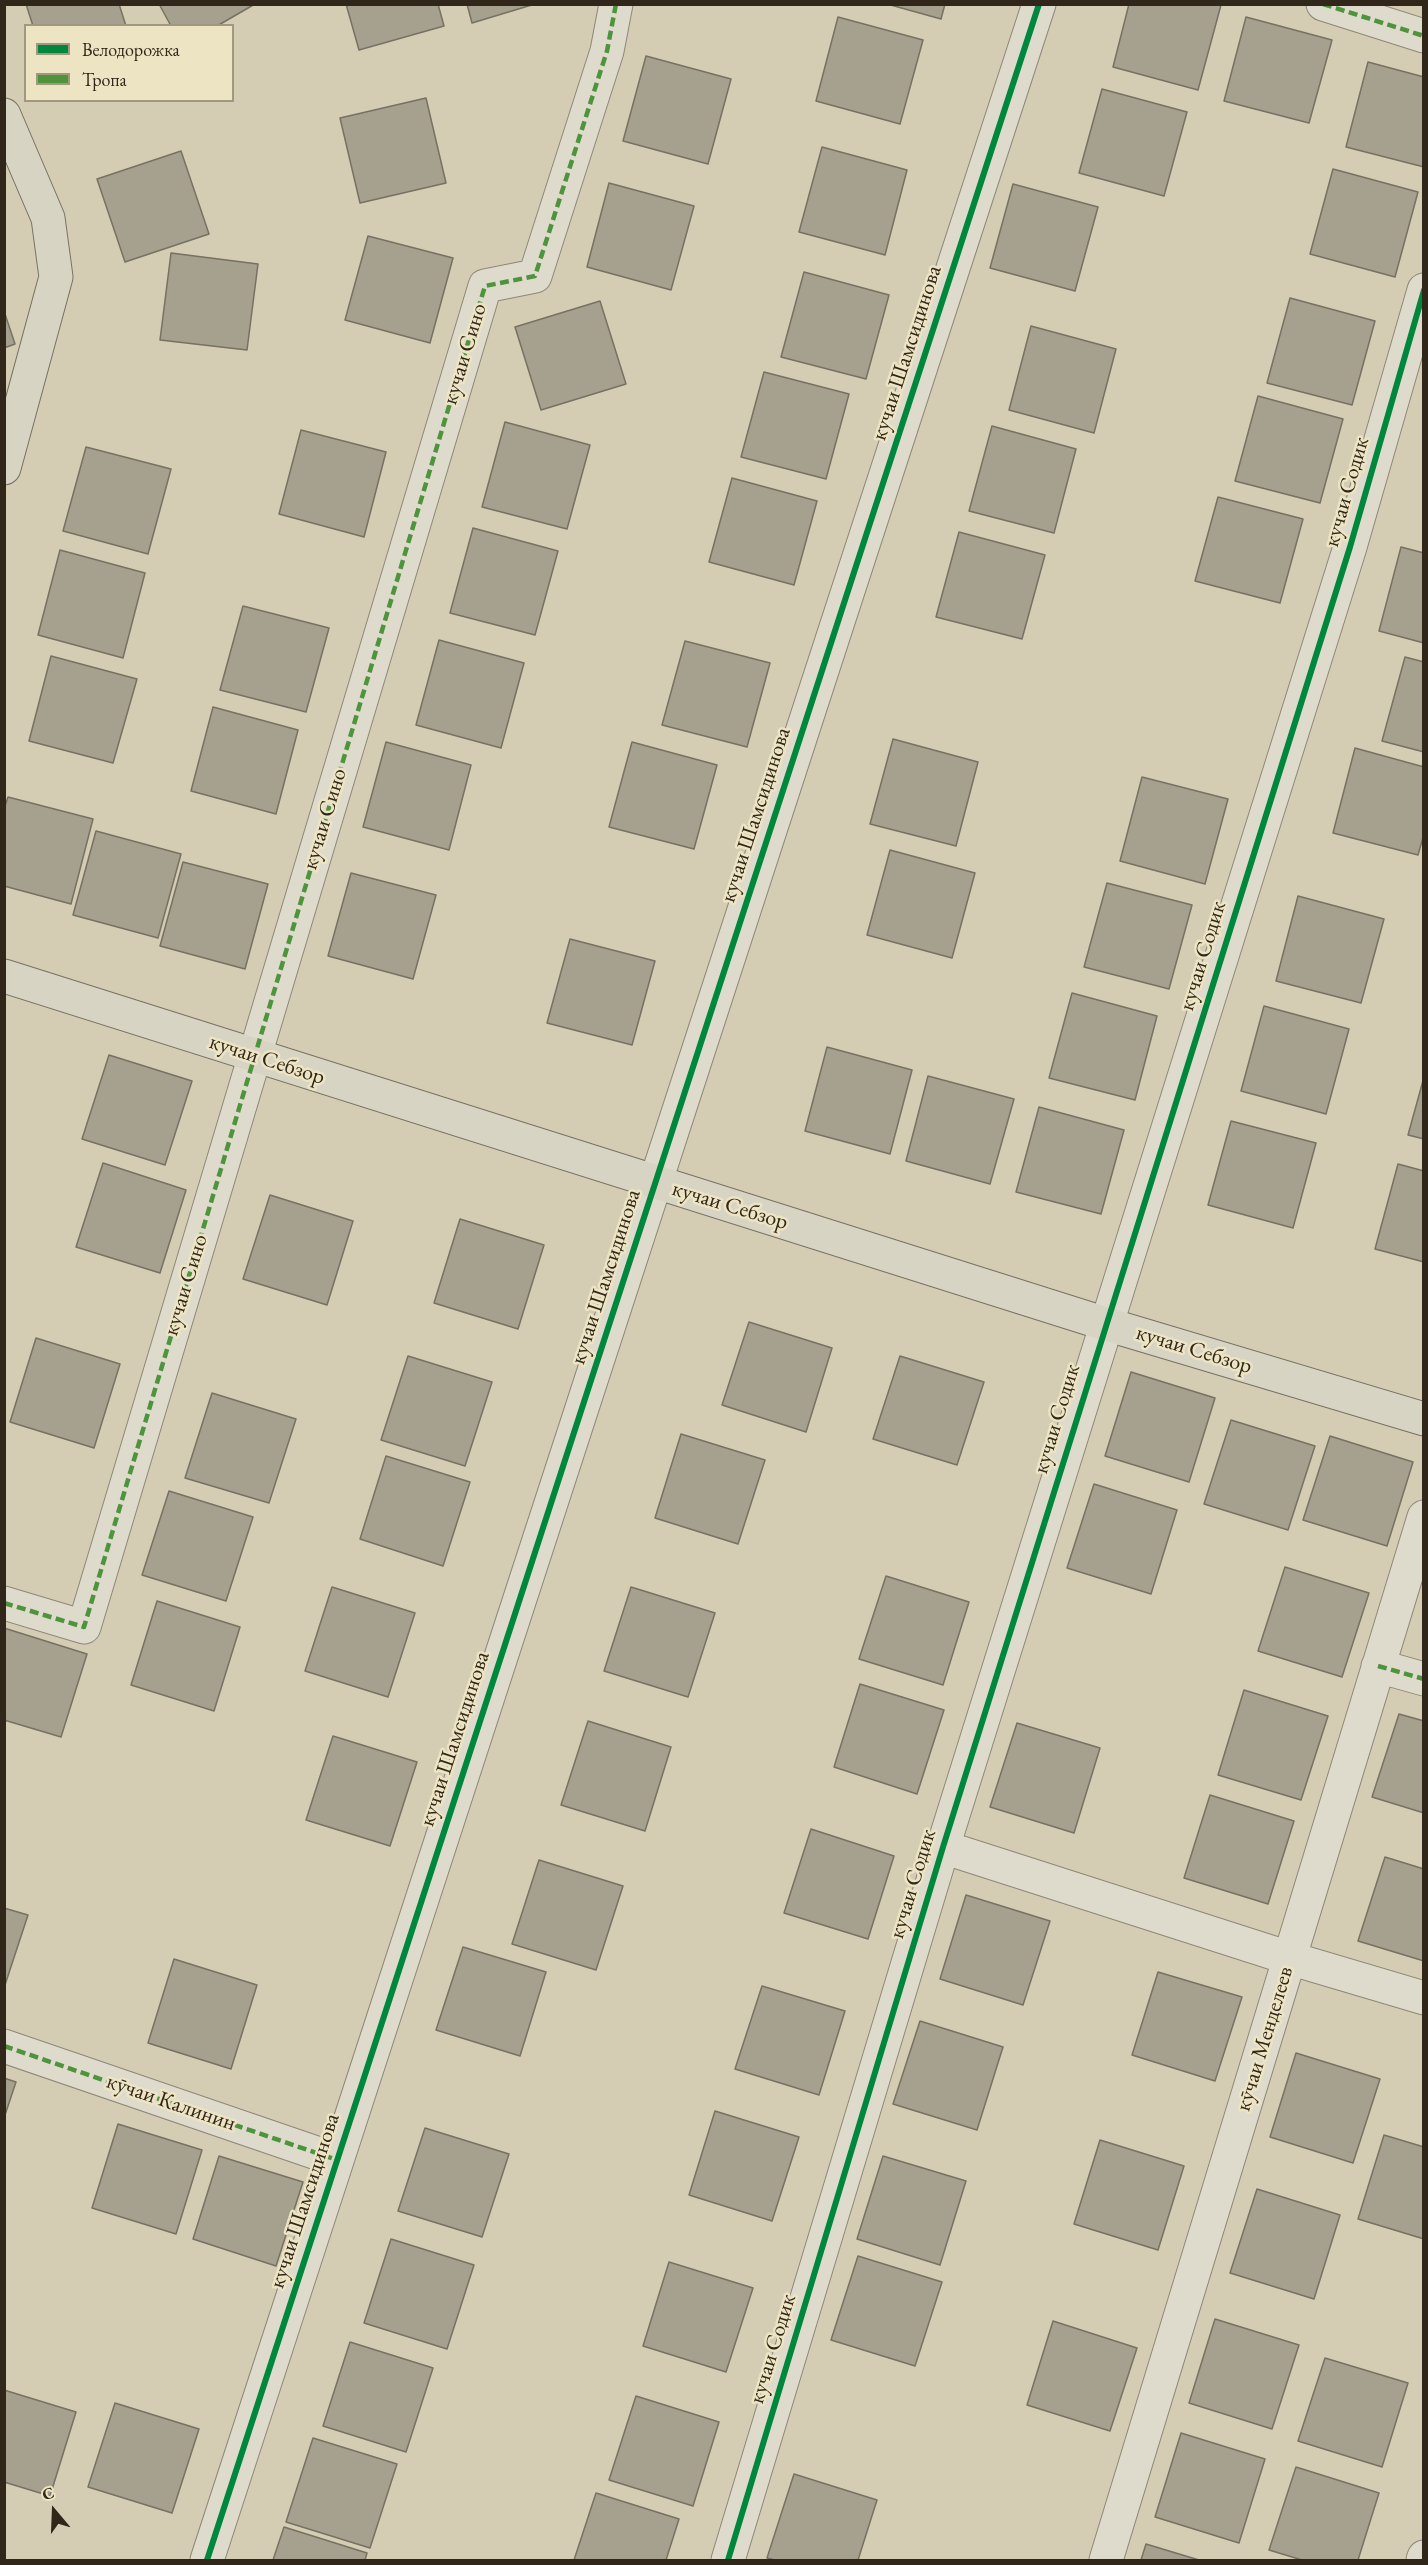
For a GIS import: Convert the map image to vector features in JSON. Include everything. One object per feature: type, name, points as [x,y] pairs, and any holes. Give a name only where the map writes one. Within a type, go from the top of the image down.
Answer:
[{"type":"main road","points":[[4,115],[48,218],[57,278],[4,468]]},
{"type":"main road","name":"кучаи Себзор","points":[[4,976],[1106,1324],[1424,1419]]},
{"type":"street","name":"кучаи Сино","points":[[4,1603],[84,1627],[485,286],[535,276],[608,51],[616,4]]},
{"type":"street","name":"кучаи Шамсидинова","points":[[207,2560],[1039,4]]},
{"type":"street","points":[[1323,4],[1424,36]]},
{"type":"street","name":"кучаи Содик","points":[[728,2560],[943,1847],[1350,547],[1424,290]]},
{"type":"street","name":"кӯчаи Менделеев","points":[[1106,2560],[1424,1517]]},
{"type":"street","points":[[1378,1666],[1424,1678]]},
{"type":"street","points":[[943,1847],[1289,1958],[1424,1998]]},
{"type":"street","name":"кӯчаи Калинин","points":[[4,2046],[337,2160]]},
{"type":"building","points":[[26,4],[119,4],[125,24],[32,24]]},
{"type":"building","points":[[159,4],[255,4],[220,24],[170,24]]},
{"type":"building","points":[[346,4],[438,4],[444,26],[359,50]]},
{"type":"building","points":[[467,4],[535,4],[472,23]]},
{"type":"building","points":[[887,4],[945,4],[941,19]]},
{"type":"building","points":[[1129,4],[1221,5],[1198,90],[1113,67]]},
{"type":"building","points":[[838,17],[923,40],[900,124],[816,101]]},
{"type":"building","points":[[1246,17],[1332,40],[1309,123],[1224,101]]},
{"type":"building","points":[[646,56],[731,79],[708,164],[623,141]]},
{"type":"building","points":[[1368,62],[1424,77],[1424,167],[1346,147]]},
{"type":"building","points":[[1102,89],[1187,112],[1164,196],[1079,173]]},
{"type":"building","points":[[426,98],[446,183],[360,203],[340,118]]},
{"type":"building","points":[[822,147],[907,170],[885,255],[799,232]]},
{"type":"building","points":[[181,151],[209,234],[125,262],[97,179]]},
{"type":"building","points":[[1333,169],[1418,192],[1395,277],[1310,254]]},
{"type":"building","points":[[609,183],[694,206],[671,290],[587,267]]},
{"type":"building","points":[[1013,184],[1098,207],[1075,291],[990,268]]},
{"type":"building","points":[[368,236],[453,258],[430,343],[345,320]]},
{"type":"building","points":[[171,253],[258,264],[247,350],[160,340]]},
{"type":"building","points":[[804,272],[889,295],[866,379],[781,357]]},
{"type":"building","points":[[1290,298],[1375,321],[1352,405],[1267,383]]},
{"type":"building","points":[[600,301],[626,384],[541,410],[515,327]]},
{"type":"building","points":[[4,311],[15,344],[4,348]]},
{"type":"building","points":[[1031,326],[1116,349],[1094,433],[1009,410]]},
{"type":"building","points":[[764,372],[849,394],[826,479],[741,457]]},
{"type":"building","points":[[1258,396],[1343,419],[1320,503],[1235,481]]},
{"type":"building","points":[[505,422],[590,445],[567,529],[482,507]]},
{"type":"building","points":[[992,426],[1076,449],[1054,533],[969,511]]},
{"type":"building","points":[[301,430],[386,452],[364,537],[279,514]]},
{"type":"building","points":[[86,447],[171,469],[148,554],[63,531]]},
{"type":"building","points":[[732,478],[817,501],[794,585],[709,562]]},
{"type":"building","points":[[1218,497],[1303,519],[1280,603],[1195,581]]},
{"type":"building","points":[[473,528],[558,551],[535,635],[450,613]]},
{"type":"building","points":[[959,532],[1045,555],[1022,639],[936,617]]},
{"type":"building","points":[[1401,547],[1424,553],[1424,643],[1379,631]]},
{"type":"building","points":[[60,550],[145,573],[123,658],[38,635]]},
{"type":"building","points":[[243,606],[329,628],[306,712],[220,690]]},
{"type":"building","points":[[439,640],[524,663],[501,748],[416,725]]},
{"type":"building","points":[[685,641],[770,663],[747,747],[662,725]]},
{"type":"building","points":[[51,656],[137,679],[113,763],[29,741]]},
{"type":"building","points":[[1405,657],[1424,662],[1424,752],[1382,741]]},
{"type":"building","points":[[213,707],[298,730],[276,814],[191,791]]},
{"type":"building","points":[[893,739],[978,762],[956,846],[870,824]]},
{"type":"building","points":[[386,742],[471,765],[449,850],[363,827]]},
{"type":"building","points":[[632,742],[717,765],[694,849],[609,827]]},
{"type":"building","points":[[1355,748],[1424,767],[1424,834],[1418,855],[1333,833]]},
{"type":"building","points":[[1142,777],[1228,799],[1205,884],[1120,861]]},
{"type":"building","points":[[8,797],[93,819],[71,904],[4,886],[4,809]]},
{"type":"building","points":[[96,831],[181,854],[158,938],[73,915]]},
{"type":"building","points":[[890,850],[975,873],[952,958],[867,935]]},
{"type":"building","points":[[183,862],[268,884],[245,969],[160,946]]},
{"type":"building","points":[[351,873],[436,895],[413,979],[328,956]]},
{"type":"building","points":[[1107,883],[1192,905],[1169,989],[1084,967]]},
{"type":"building","points":[[1298,896],[1384,919],[1361,1003],[1276,981]]},
{"type":"building","points":[[570,939],[655,961],[632,1045],[547,1023]]},
{"type":"building","points":[[1072,993],[1157,1016],[1135,1100],[1049,1078]]},
{"type":"building","points":[[1264,1006],[1349,1029],[1326,1114],[1241,1091]]},
{"type":"building","points":[[827,1047],[912,1070],[890,1154],[805,1131]]},
{"type":"building","points":[[109,1055],[192,1081],[165,1165],[82,1139]]},
{"type":"building","points":[[928,1076],[1014,1099],[990,1184],[906,1161]]},
{"type":"building","points":[[1424,1077],[1424,1139],[1408,1135]]},
{"type":"building","points":[[1039,1107],[1124,1130],[1101,1214],[1016,1192]]},
{"type":"building","points":[[1231,1121],[1316,1143],[1293,1228],[1208,1205]]},
{"type":"building","points":[[103,1163],[186,1190],[160,1273],[76,1247]]},
{"type":"building","points":[[1398,1164],[1424,1171],[1424,1262],[1375,1249]]},
{"type":"building","points":[[270,1195],[353,1221],[327,1305],[243,1279]]},
{"type":"building","points":[[460,1219],[544,1245],[518,1329],[434,1303]]},
{"type":"building","points":[[749,1322],[832,1348],[806,1432],[722,1405]]},
{"type":"building","points":[[36,1338],[120,1364],[94,1448],[10,1422]]},
{"type":"building","points":[[408,1356],[492,1382],[465,1466],[381,1440]]},
{"type":"building","points":[[900,1356],[984,1382],[957,1465],[873,1439]]},
{"type":"building","points":[[1131,1372],[1215,1398],[1189,1482],[1105,1456]]},
{"type":"building","points":[[212,1393],[296,1419],[269,1503],[185,1478]]},
{"type":"building","points":[[1231,1420],[1315,1446],[1288,1530],[1204,1504]]},
{"type":"building","points":[[681,1434],[765,1460],[738,1544],[655,1518]]},
{"type":"building","points":[[1330,1436],[1413,1462],[1387,1546],[1303,1520]]},
{"type":"building","points":[[386,1456],[470,1482],[443,1566],[360,1539]]},
{"type":"building","points":[[1094,1484],[1177,1510],[1151,1594],[1067,1568]]},
{"type":"building","points":[[169,1491],[253,1517],[226,1601],[142,1575]]},
{"type":"building","points":[[1285,1567],[1369,1593],[1342,1677],[1258,1651]]},
{"type":"building","points":[[886,1576],[969,1602],[943,1685],[859,1659]]},
{"type":"building","points":[[332,1587],[415,1613],[388,1697],[305,1671]]},
{"type":"building","points":[[631,1587],[715,1613],[688,1697],[604,1671]]},
{"type":"building","points":[[157,1601],[240,1627],[214,1711],[131,1685]]},
{"type":"building","points":[[4,1628],[87,1654],[61,1737],[4,1720]]},
{"type":"building","points":[[860,1684],[944,1710],[917,1794],[834,1767]]},
{"type":"building","points":[[1244,1690],[1328,1716],[1301,1800],[1218,1775]]},
{"type":"building","points":[[1399,1714],[1424,1721],[1424,1813],[1372,1797]]},
{"type":"building","points":[[588,1721],[671,1747],[645,1831],[561,1805]]},
{"type":"building","points":[[1017,1723],[1100,1748],[1074,1833],[990,1807]]},
{"type":"building","points":[[333,1736],[417,1762],[390,1846],[306,1820]]},
{"type":"building","points":[[1210,1795],[1294,1821],[1268,1904],[1184,1878]]},
{"type":"building","points":[[811,1829],[894,1856],[868,1939],[784,1913]]},
{"type":"building","points":[[1385,1857],[1424,1869],[1424,1961],[1358,1941]]},
{"type":"building","points":[[539,1860],[623,1886],[596,1970],[512,1944]]},
{"type":"building","points":[[966,1895],[1050,1921],[1023,2005],[940,1979]]},
{"type":"building","points":[[4,1908],[28,1915],[4,1988]]},
{"type":"building","points":[[463,1947],[546,1972],[520,2056],[436,2030]]},
{"type":"building","points":[[174,1959],[257,1985],[231,2069],[148,2043]]},
{"type":"building","points":[[1158,1972],[1242,1997],[1215,2081],[1132,2055]]},
{"type":"building","points":[[762,1986],[845,2011],[819,2095],[735,2069]]},
{"type":"building","points":[[920,2021],[1003,2047],[977,2130],[893,2104]]},
{"type":"building","points":[[1296,2053],[1380,2079],[1353,2163],[1270,2137]]},
{"type":"building","points":[[4,2078],[16,2082],[4,2118]]},
{"type":"building","points":[[715,2111],[799,2137],[772,2221],[689,2195]]},
{"type":"building","points":[[118,2124],[202,2150],[176,2234],[92,2208]]},
{"type":"building","points":[[425,2128],[509,2154],[482,2237],[398,2211]]},
{"type":"building","points":[[1384,2135],[1424,2147],[1424,2239],[1358,2219]]},
{"type":"building","points":[[1100,2140],[1184,2166],[1158,2250],[1074,2224]]},
{"type":"building","points":[[219,2156],[303,2182],[276,2266],[193,2239]]},
{"type":"building","points":[[883,2156],[966,2181],[940,2265],[857,2239]]},
{"type":"building","points":[[1257,2189],[1340,2215],[1314,2299],[1230,2273]]},
{"type":"building","points":[[391,2239],[474,2265],[447,2349],[364,2323]]},
{"type":"building","points":[[858,2256],[942,2282],[915,2366],[831,2340]]},
{"type":"building","points":[[669,2262],[753,2288],[726,2372],[643,2346]]},
{"type":"building","points":[[1215,2319],[1299,2345],[1272,2429],[1189,2403]]},
{"type":"building","points":[[1053,2321],[1137,2348],[1110,2431],[1027,2405]]},
{"type":"building","points":[[350,2342],[433,2368],[406,2452],[323,2426]]},
{"type":"building","points":[[1325,2358],[1408,2383],[1382,2467],[1298,2441]]},
{"type":"building","points":[[4,2390],[76,2412],[50,2496],[4,2482]]},
{"type":"building","points":[[636,2396],[719,2422],[693,2506],[609,2480]]},
{"type":"building","points":[[115,2403],[199,2429],[172,2513],[88,2487]]},
{"type":"building","points":[[1181,2433],[1265,2459],[1239,2543],[1155,2517]]},
{"type":"building","points":[[313,2438],[397,2464],[370,2548],[286,2522]]},
{"type":"building","points":[[1296,2467],[1379,2493],[1358,2560],[1302,2560],[1269,2550]]},
{"type":"building","points":[[794,2474],[877,2500],[858,2560],[775,2560],[767,2558]]},
{"type":"building","points":[[596,2493],[679,2519],[666,2560],[574,2560]]},
{"type":"building","points":[[284,2527],[367,2553],[365,2560],[273,2560]]},
{"type":"building","points":[[1146,2544],[1199,2560],[1141,2560]]},
{"type":"marked path","points":[[4,1603],[84,1627],[485,286],[535,276],[607,51],[616,4]]},
{"type":"marked path","points":[[1323,4],[1424,36]]},
{"type":"marked path","points":[[1378,1666],[1424,1679]]},
{"type":"marked path","points":[[4,2046],[337,2160]]},
{"type":"cycle path","points":[[207,2560],[1039,4]]},
{"type":"cycle path","points":[[728,2560],[943,1847],[1350,547],[1424,290]]}]
